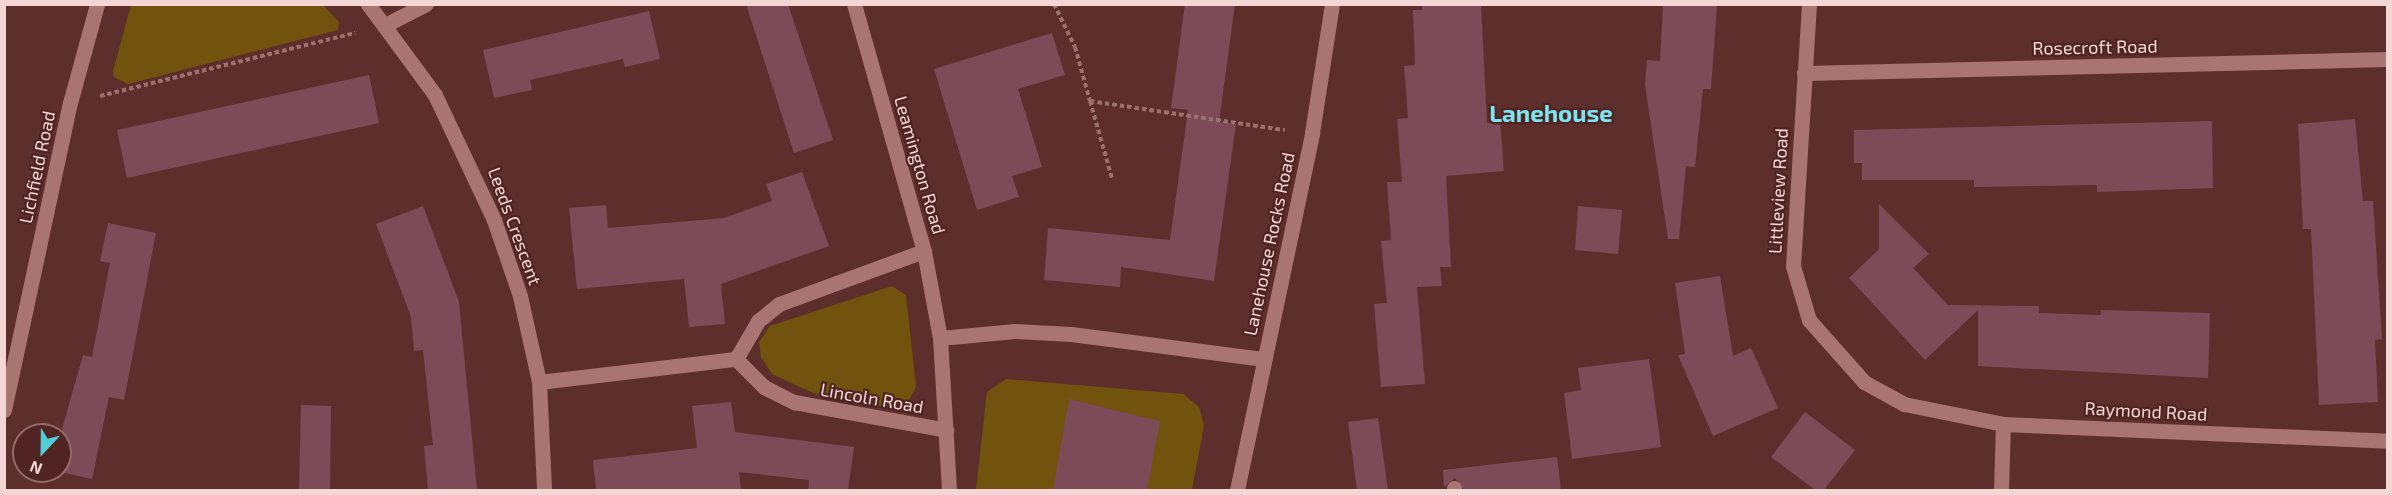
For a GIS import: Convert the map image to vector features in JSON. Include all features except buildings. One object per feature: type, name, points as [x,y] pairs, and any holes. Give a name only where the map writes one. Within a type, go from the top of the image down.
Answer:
[{"type":"street","name":"Lichfield Road","points":[[4,410],[70,103],[97,4]]},
{"type":"street","name":"Leeds Crescent","points":[[368,4],[435,95],[478,178],[520,296],[539,382],[544,490]]},
{"type":"street","points":[[384,25],[426,4]]},
{"type":"street","name":"Leamington Road","points":[[854,4],[924,251],[940,338],[949,490]]},
{"type":"street","name":"Lanehouse Rocks Road","points":[[1237,490],[1312,134],[1332,4]]},
{"type":"street","name":"Littleview Road","points":[[1809,4],[1793,243],[1802,304],[1820,336],[1846,367],[1904,404]]},
{"type":"street","name":"Rosecroft Road","points":[[1804,74],[2388,59]]},
{"type":"street","points":[[539,382],[736,359],[758,321],[779,304],[924,251]]},
{"type":"street","points":[[940,338],[1015,331],[1071,334],[1264,359]]},
{"type":"street","name":"Lincoln Road","points":[[736,359],[764,387],[794,402],[946,430]]},
{"type":"street","name":"Raymond Road","points":[[1904,404],[2003,424],[2388,441]]},
{"type":"street","points":[[2001,490],[2003,424]]},
{"type":"path","points":[[1053,4],[1075,47],[1112,178]]},
{"type":"path","points":[[70,103],[384,25]]},
{"type":"path","points":[[1090,101],[1312,134]]},
{"type":"shaded area","points":[[131,5],[323,5],[339,22],[338,30],[128,84],[114,77],[113,71]]},
{"type":"shaded area","points":[[892,286],[906,295],[916,387],[909,400],[891,408],[813,393],[772,374],[761,357],[759,342],[770,326]]},
{"type":"shaded area","points":[[1006,379],[1183,394],[1199,407],[1204,425],[1192,490],[976,490],[987,392]]},
{"type":"district","name":"Lanehouse","points":[[1551,113]]}]
